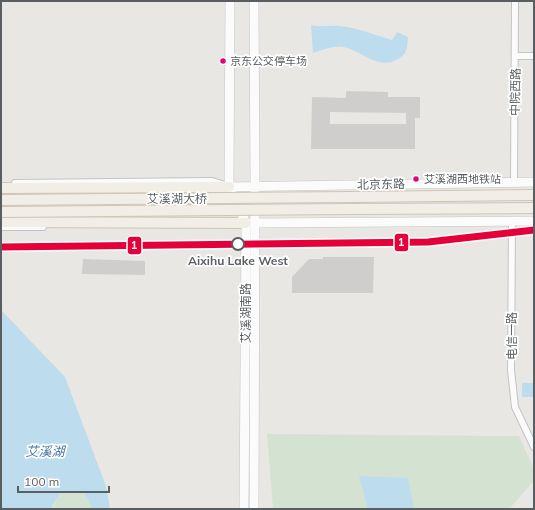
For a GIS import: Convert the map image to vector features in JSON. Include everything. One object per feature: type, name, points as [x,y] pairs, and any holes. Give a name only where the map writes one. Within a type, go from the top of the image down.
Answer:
[{"type":"main road","name":"艾溪湖南路","points":[[230,1],[229,187],[251,223],[254,509]]},
{"type":"main road","name":"艾溪湖南路","points":[[244,509],[251,223],[256,186],[254,1]]},
{"type":"main road","name":"北京东路","points":[[229,187],[534,182]]},
{"type":"main road","points":[[1,188],[229,187]]},
{"type":"main road","name":"北京东路","points":[[352,197],[534,195]]},
{"type":"main road","name":"艾溪湖大桥","points":[[1,200],[352,197]]},
{"type":"main road","name":"北京东路","points":[[352,209],[534,208]]},
{"type":"main road","name":"艾溪湖大桥","points":[[1,212],[352,209]]},
{"type":"main road","points":[[1,222],[43,224],[534,221]]},
{"type":"street","name":"中院西路","points":[[514,182],[516,56],[515,1]]},
{"type":"street","points":[[516,56],[534,56]]},
{"type":"street","points":[[1,183],[212,181],[229,187]]},
{"type":"street","name":"电信一路","points":[[512,221],[511,370],[515,407],[534,447]]},
{"type":"street","points":[[1,227],[43,224]]},
{"type":"green space","points":[[267,434],[519,436],[534,469],[534,481],[509,509],[273,509]]},
{"type":"green space","points":[[83,492],[90,503],[91,509],[52,509],[60,493]]},
{"type":"water","points":[[311,25],[347,27],[392,40],[397,32],[408,37],[407,48],[400,58],[383,63],[343,47],[331,48],[313,53]]},
{"type":"water","name":"艾溪湖","points":[[1,310],[65,377],[106,486],[110,509],[91,509],[90,503],[83,492],[60,493],[51,509],[1,509]]},
{"type":"water","points":[[522,383],[534,383],[534,397],[522,397]]},
{"type":"water","points":[[359,476],[408,478],[414,509],[368,509]]},
{"type":"building","points":[[346,91],[388,92],[388,97],[420,97],[420,118],[415,118],[415,149],[311,149],[312,97],[346,98]],"holes":[[[330,112],[406,113],[406,124],[330,124]]]},
{"type":"building","points":[[323,257],[374,257],[373,293],[292,293],[292,277],[309,259],[323,259]]},
{"type":"building","points":[[83,259],[145,261],[145,275],[82,274]]},
{"type":"transit line","name":"1","points":[[1,247],[428,242],[534,230]]},
{"type":"place","name":"京东公交停车场","points":[[223,61]]},
{"type":"place","name":"艾溪湖西地铁站","points":[[416,179]]},
{"type":"place","name":"Aixihu Lake West","points":[[238,244]]}]
